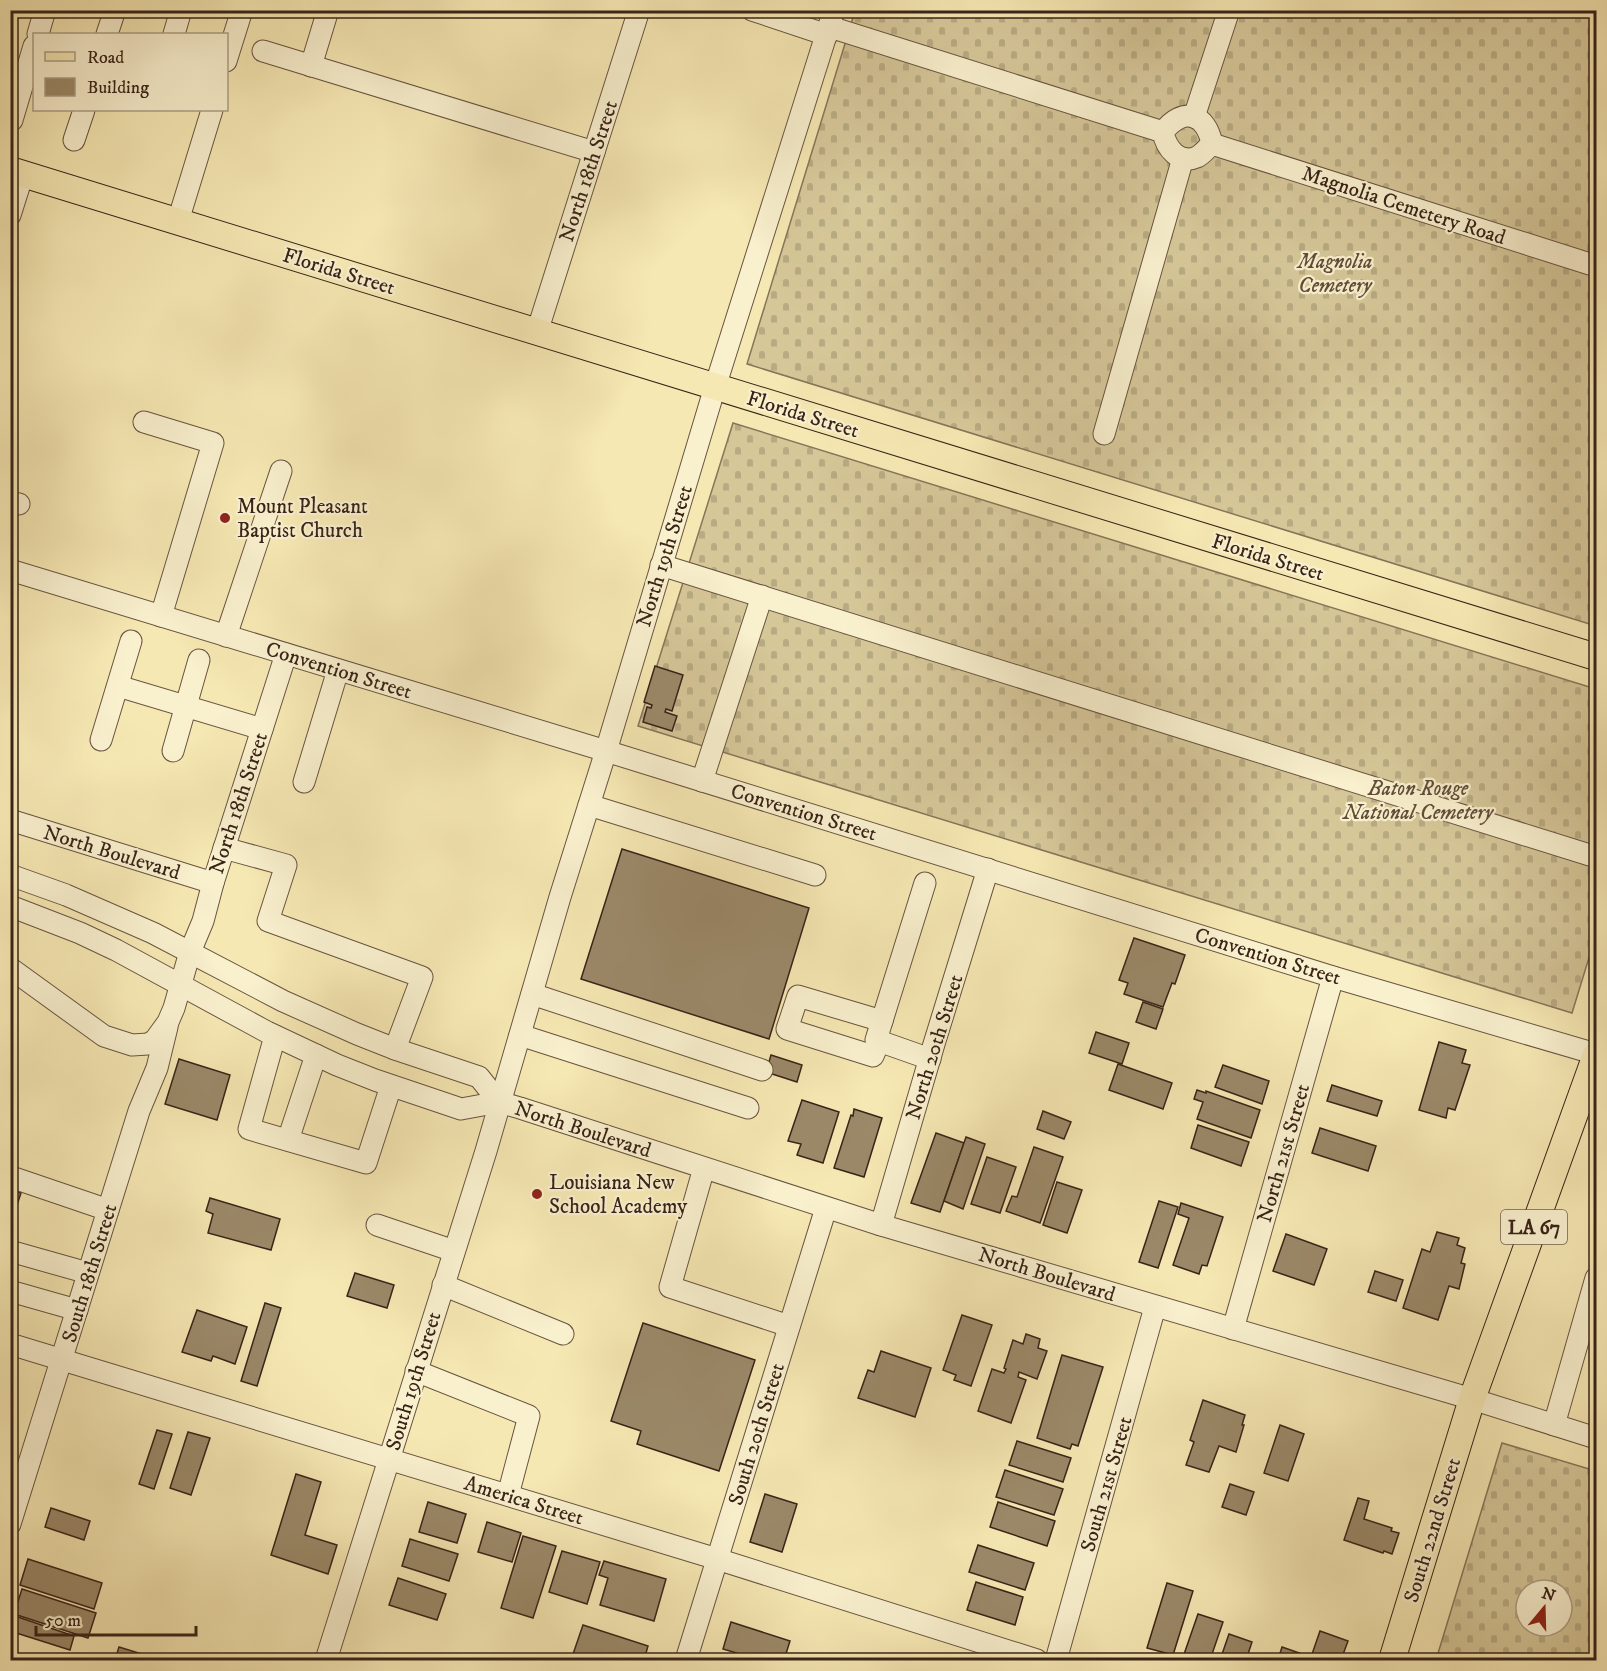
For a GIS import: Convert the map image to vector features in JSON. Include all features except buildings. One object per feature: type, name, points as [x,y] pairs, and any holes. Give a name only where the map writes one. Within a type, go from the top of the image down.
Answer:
[{"type":"main road","name":"Florida Street","points":[[16,172],[1596,657]]},
{"type":"main road","name":"LA 67","points":[[1472,1399],[1596,1055]]},
{"type":"main road","name":"South 22nd Street","points":[[1392,1660],[1472,1399]]},
{"type":"street","points":[[38,33],[45,10]]},
{"type":"street","points":[[107,33],[115,10]]},
{"type":"street","points":[[174,33],[181,10]]},
{"type":"street","points":[[228,55],[242,10]]},
{"type":"street","points":[[311,66],[328,10]]},
{"type":"street","name":"North 18th Street","points":[[537,332],[639,10]]},
{"type":"street","points":[[752,10],[830,24],[1163,132]]},
{"type":"street","points":[[1194,117],[1229,10]]},
{"type":"street","name":"North 19th Street","points":[[499,1102],[715,387],[830,24]]},
{"type":"street","points":[[10,119],[12,120],[33,49]]},
{"type":"street","points":[[263,51],[594,152]]},
{"type":"street","points":[[74,140],[84,111]]},
{"type":"street","points":[[178,221],[212,111]]},
{"type":"street","points":[[1182,116],[1194,117],[1204,123],[1210,133],[1212,144],[1196,158],[1183,158],[1172,152],[1165,142],[1163,132],[1171,122],[1182,116]]},
{"type":"street","name":"Magnolia Cemetery Road","points":[[1212,144],[1596,266]]},
{"type":"street","points":[[1104,434],[1183,158]]},
{"type":"street","points":[[10,215],[16,172]]},
{"type":"street","points":[[144,422],[213,443],[161,616]]},
{"type":"street","points":[[226,636],[282,471]]},
{"type":"street","points":[[661,565],[1596,857]]},
{"type":"street","name":"Convention Street","points":[[10,570],[606,751],[1334,977],[1596,1055]]},
{"type":"street","points":[[702,781],[762,596]]},
{"type":"street","points":[[101,740],[131,641]]},
{"type":"street","name":"North 18th Street","points":[[190,952],[203,921],[286,654]]},
{"type":"street","points":[[173,751],[200,660]]},
{"type":"street","points":[[304,782],[338,670]]},
{"type":"street","points":[[118,686],[262,729]]},
{"type":"street","points":[[589,805],[815,875]]},
{"type":"street","name":"North Boulevard","points":[[10,820],[213,883]]},
{"type":"street","points":[[224,848],[286,865],[268,921],[422,977],[395,1049]]},
{"type":"street","name":"North 20th Street","points":[[881,1225],[988,869]]},
{"type":"street","name":"North Boulevard","points":[[10,875],[66,895],[144,929],[310,1014],[395,1049],[479,1077],[499,1102]]},
{"type":"street","points":[[925,883],[881,1031],[930,1059]]},
{"type":"street","name":"North Boulevard","points":[[10,906],[80,933],[275,1036],[392,1086],[461,1109],[499,1102],[881,1225],[1472,1399],[1596,1438]]},
{"type":"street","points":[[10,968],[104,1036],[124,1044],[140,1045],[155,1040],[168,1022],[190,952]]},
{"type":"street","name":"North 21st Street","points":[[1233,1329],[1334,977]]},
{"type":"street","points":[[531,994],[762,1070]]},
{"type":"street","name":"South 18th Street","points":[[10,1524],[139,1111],[157,1068],[168,1022]]},
{"type":"street","points":[[520,1035],[748,1108]]},
{"type":"street","points":[[275,1036],[249,1129],[366,1163],[392,1086]]},
{"type":"street","points":[[288,1140],[316,1055]]},
{"type":"street","name":"South 19th Street","points":[[326,1660],[486,1151],[499,1102]]},
{"type":"street","points":[[704,1168],[670,1287],[789,1326]]},
{"type":"street","points":[[14,1178],[108,1210]]},
{"type":"street","name":"South 20th Street","points":[[686,1660],[826,1208]]},
{"type":"street","points":[[377,1225],[454,1251]]},
{"type":"street","points":[[10,1251],[88,1273]]},
{"type":"street","points":[[1554,1425],[1596,1278]]},
{"type":"street","points":[[443,1285],[563,1334]]},
{"type":"street","points":[[10,1291],[77,1310]]},
{"type":"street","name":"South 21st Street","points":[[1056,1660],[1155,1307]]},
{"type":"street","name":"America Street","points":[[10,1344],[717,1559],[1037,1660]]},
{"type":"street","points":[[416,1371],[529,1416],[508,1495]]},
{"type":"green space","name":"Magnolia Cemetery","points":[[855,11],[1596,11],[1596,626],[747,364]]},
{"type":"green space","name":"Baton Rouge National Cemetery","points":[[733,423],[1596,689],[1596,935],[1572,1013],[638,726]]},
{"type":"green space","points":[[1502,1443],[1596,1471],[1596,1660],[1436,1660]]},
{"type":"place","name":"Mount Pleasant Baptist Church","points":[[225,518]]},
{"type":"place","name":"Louisiana New School Academy","points":[[537,1194]]}]
